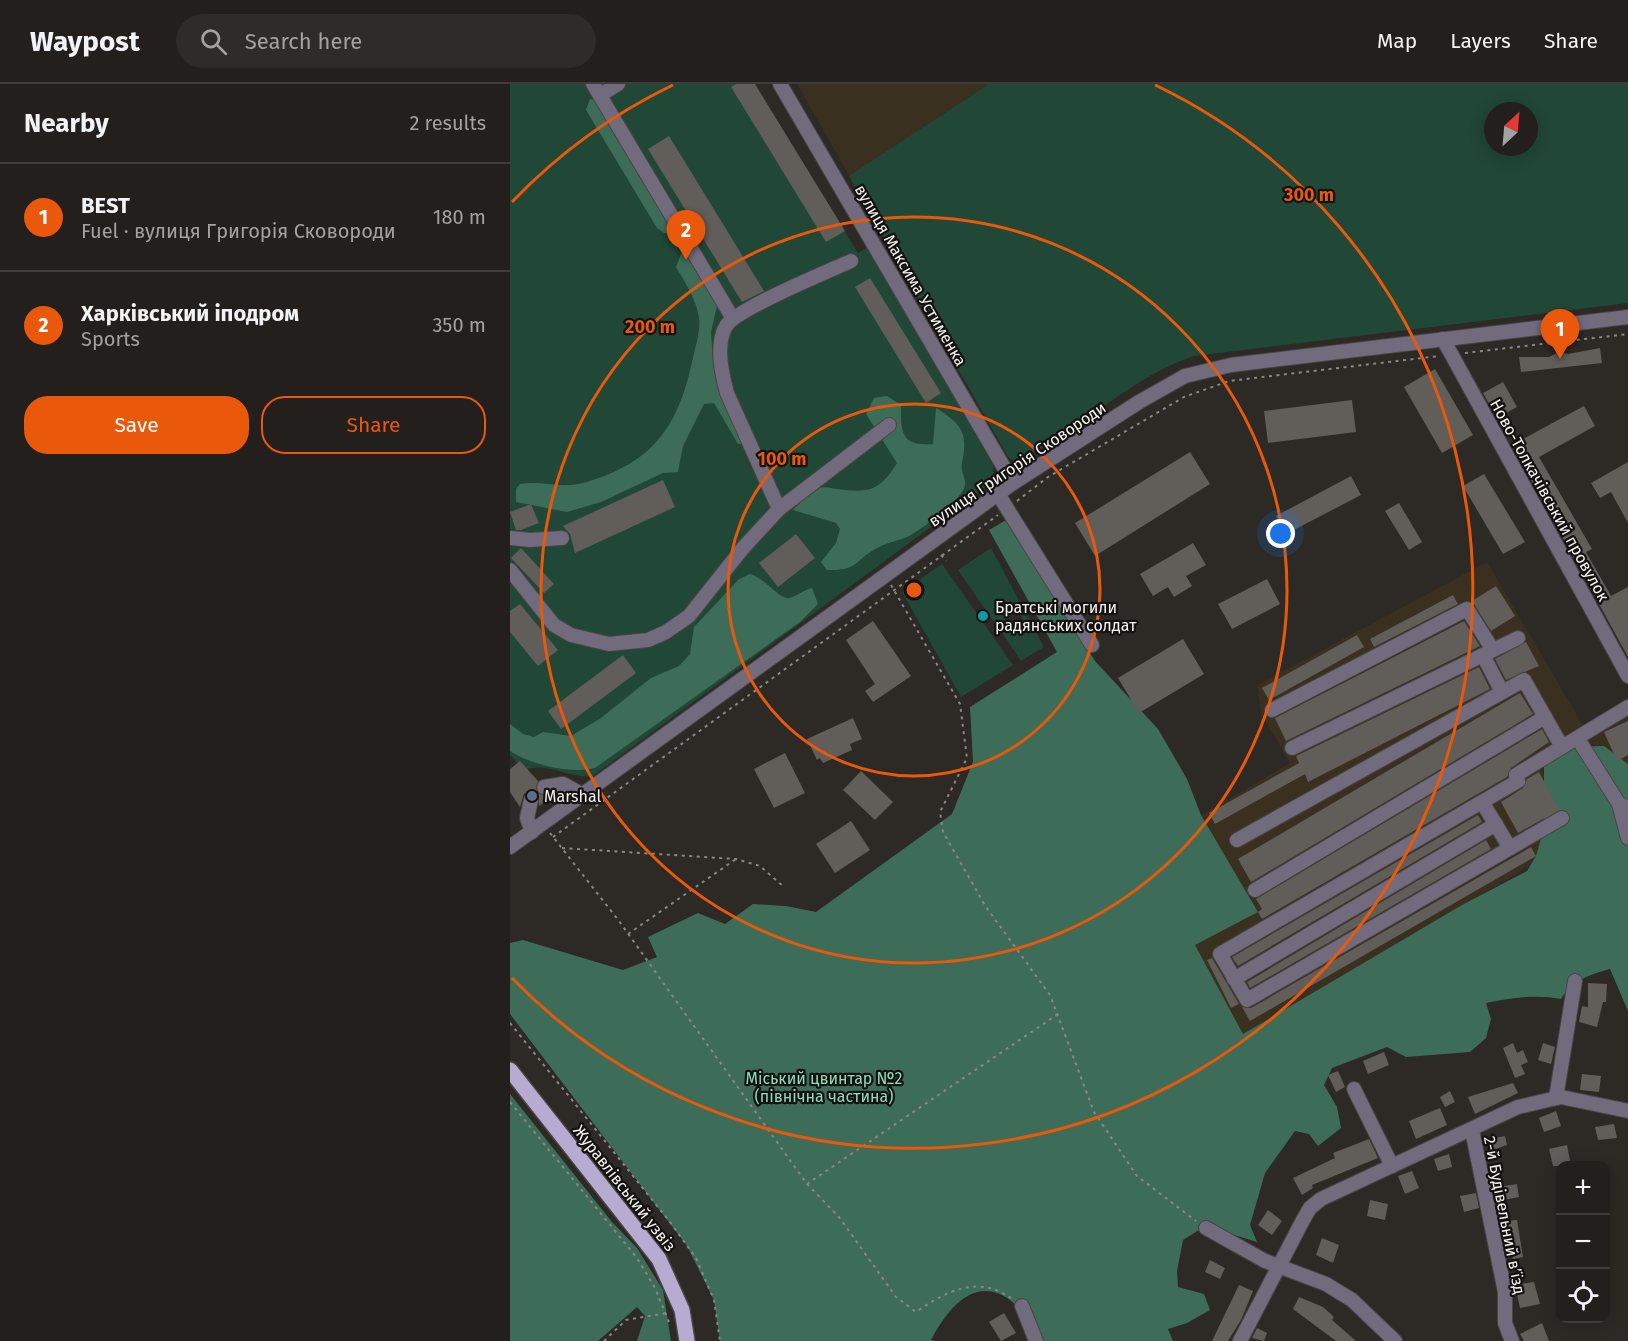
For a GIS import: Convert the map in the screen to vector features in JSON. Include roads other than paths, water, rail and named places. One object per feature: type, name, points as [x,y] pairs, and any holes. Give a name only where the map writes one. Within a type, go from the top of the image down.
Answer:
[{"type":"main road","name":"Журавлівський узвіз","points":[[510,1070],[644,1238],[672,1283],[682,1310],[687,1341]]},
{"type":"street","points":[[618,84],[596,89],[732,317]]},
{"type":"street","name":"вулиця Максима Устименка","points":[[780,84],[1013,483]]},
{"type":"street","points":[[778,509],[727,393],[722,374],[721,337],[732,317],[851,261]]},
{"type":"street","name":"вулиця Григорія Сковороди","points":[[510,847],[1013,483],[1138,402],[1185,376],[1231,365],[1628,317]]},
{"type":"street","name":"Ново-Толкачівський провулок","points":[[1443,339],[1628,676]]},
{"type":"street","points":[[510,570],[554,625],[571,635],[609,644],[648,640],[666,632],[689,616],[743,548],[778,509],[889,425]]},
{"type":"street","points":[[998,494],[1092,645]]},
{"type":"street","points":[[510,538],[530,540],[562,538]]},
{"type":"street","points":[[1272,710],[1467,609],[1488,652],[1502,692]]},
{"type":"street","points":[[1292,748],[1518,638]]},
{"type":"street","points":[[1238,840],[1524,680],[1562,747]]},
{"type":"street","points":[[1562,818],[1247,1000],[1220,954],[1518,781],[1516,775],[1578,739],[1628,706]]},
{"type":"street","points":[[1254,890],[1545,717]]},
{"type":"street","points":[[1578,739],[1624,806],[1628,838]]},
{"type":"street","points":[[544,787],[563,784],[584,795]]},
{"type":"street","points":[[531,800],[527,814],[538,828]]},
{"type":"street","points":[[1482,802],[1510,848]]},
{"type":"street","points":[[1234,979],[1496,824]]},
{"type":"street","points":[[1556,1098],[1575,981]]},
{"type":"street","points":[[1354,1089],[1392,1166]]},
{"type":"street","name":"2-й Будівельний в’їзд","points":[[1240,1341],[1310,1208],[1321,1199],[1518,1107],[1561,1097],[1628,1111]]},
{"type":"street","name":"2-й Будівельний в’їзд","points":[[1472,1130],[1505,1292],[1505,1323],[1512,1341]]},
{"type":"street","points":[[1206,1228],[1280,1266],[1326,1284],[1352,1300],[1395,1341]]},
{"type":"street","points":[[1022,1306],[1036,1341]]},
{"type":"place","name":"Харківський іподром","points":[[686,260]]},
{"type":"place","name":"BEST","points":[[1560,359]]},
{"type":"place","name":"Братські могили радянських солдат","points":[[983,616]]},
{"type":"place","name":"Marshal","points":[[532,796]]},
{"type":"park label","name":"Міський цвинтар №2 (північна частина)","points":[[824,1087]]}]
